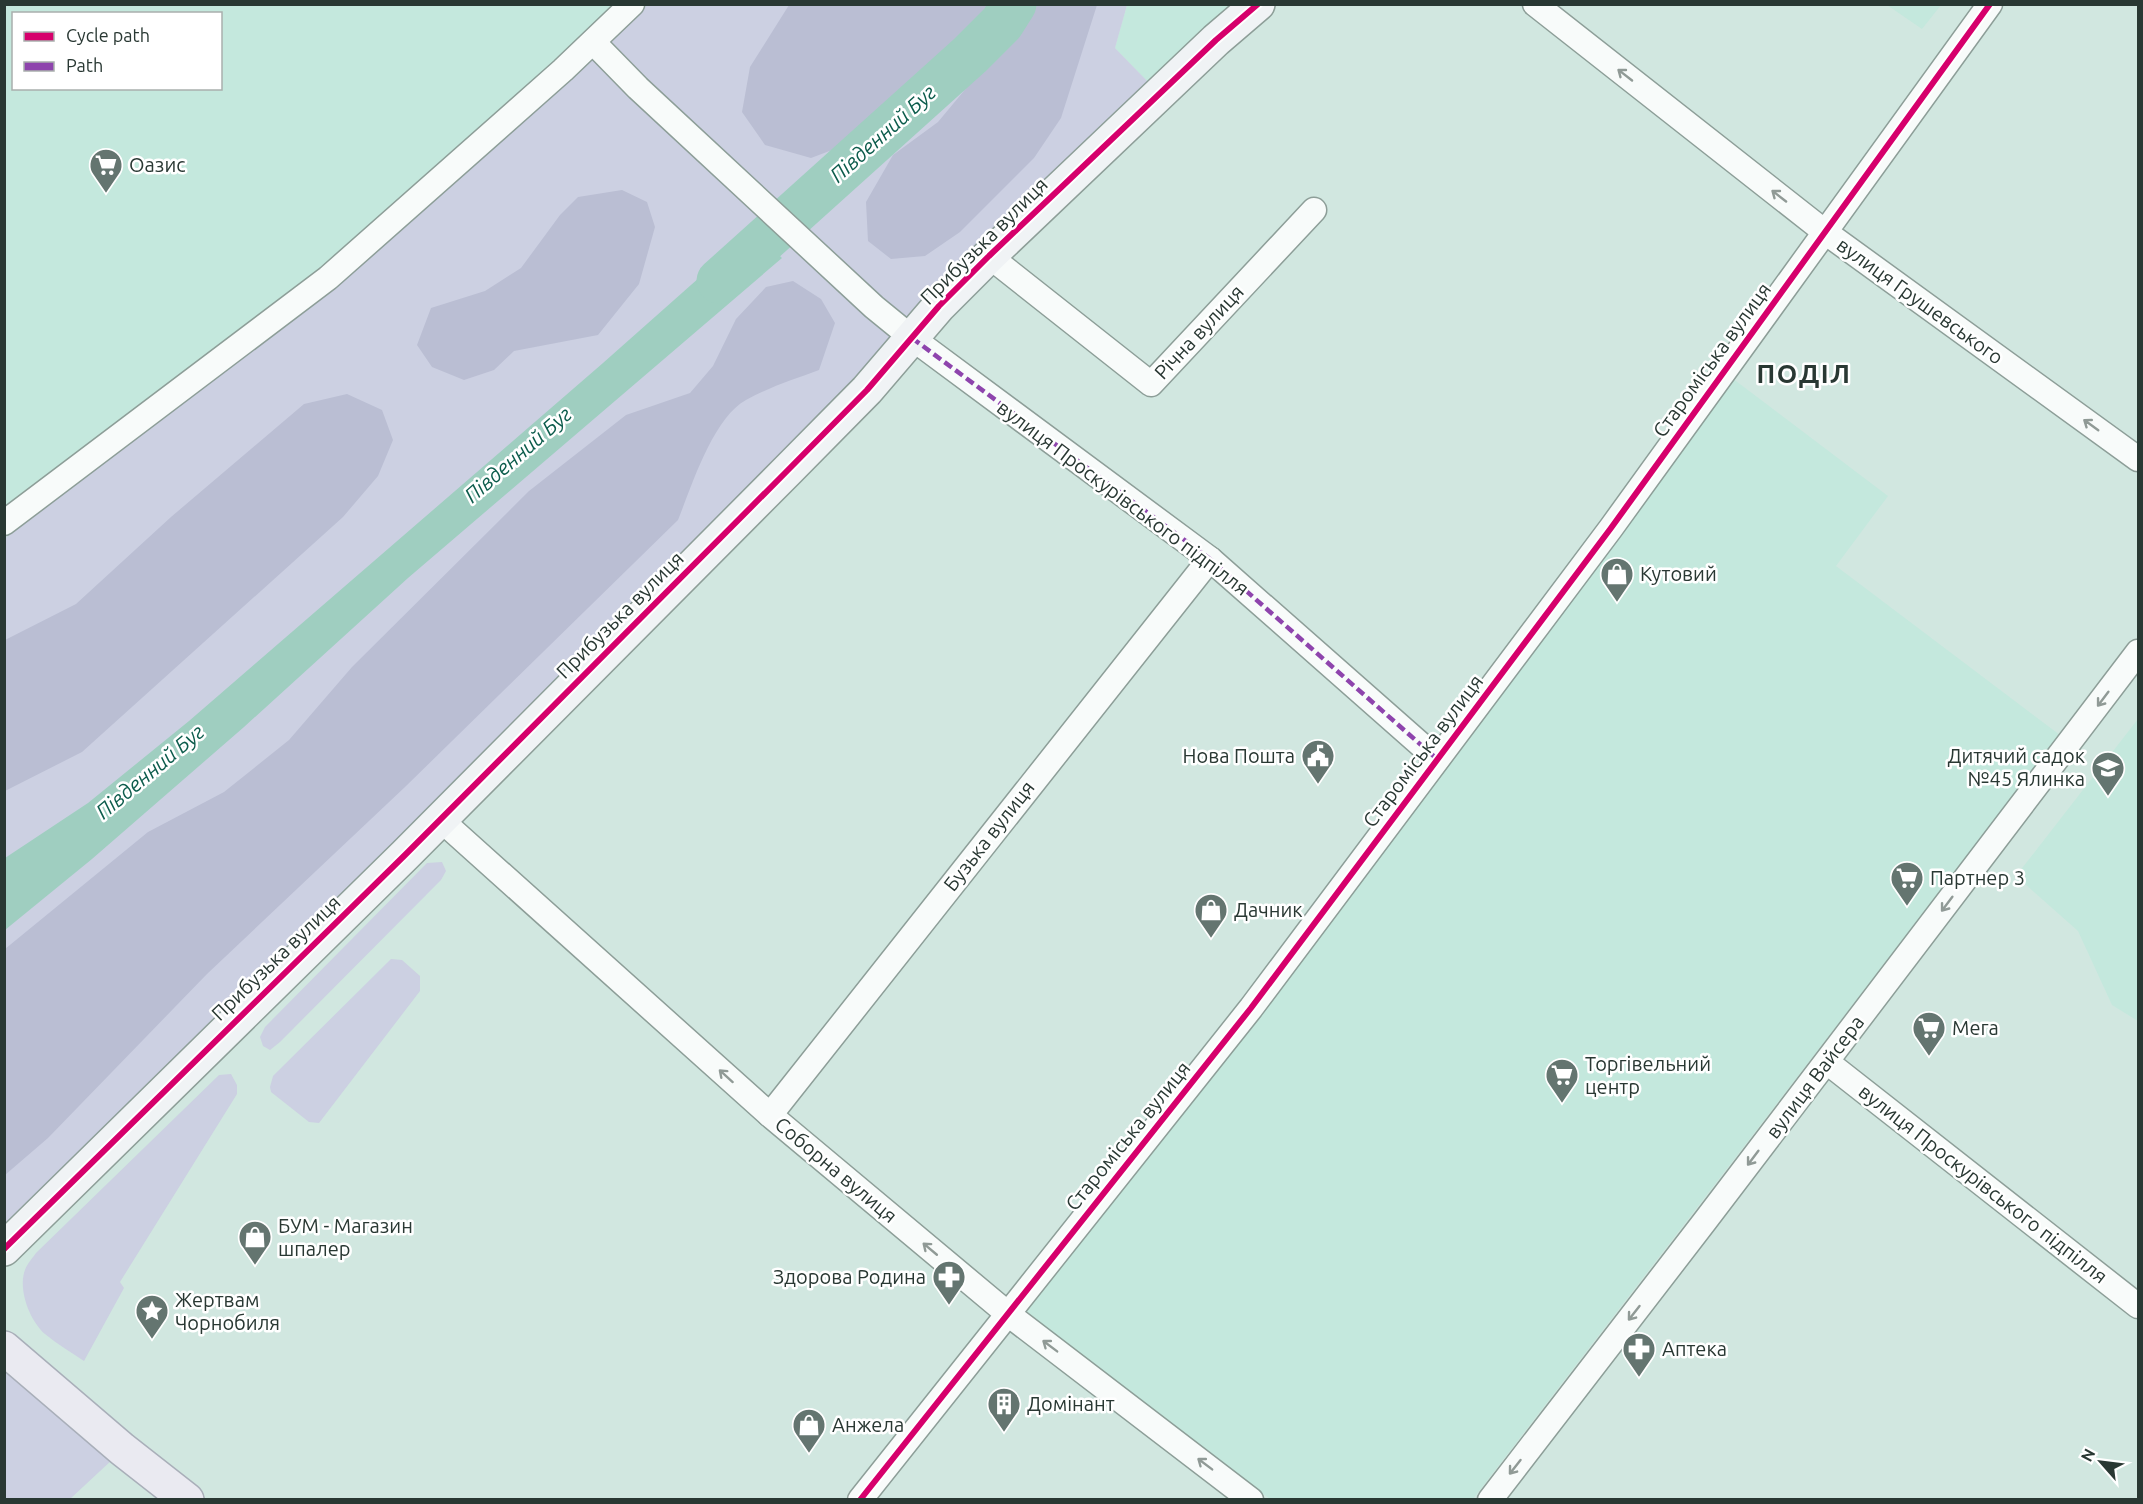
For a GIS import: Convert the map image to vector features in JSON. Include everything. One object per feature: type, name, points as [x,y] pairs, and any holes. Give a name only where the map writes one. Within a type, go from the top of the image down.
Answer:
[{"type":"main road","points":[[4,1348],[122,1449],[188,1500]]},
{"type":"street","points":[[4,523],[328,278],[593,42],[632,4]]},
{"type":"street","name":"Прибузька вулиця","points":[[4,1249],[440,819],[803,455],[867,390],[939,306],[989,256],[1216,40],[1258,4]]},
{"type":"street","name":"вулиця Грушевського","points":[[1535,4],[1825,232],[2139,459]]},
{"type":"street","name":"Староміська вулиця","points":[[860,1500],[1251,1008],[1611,528],[1990,4]]},
{"type":"street","name":"вулиця Проскурівського підпілля","points":[[593,42],[826,264],[912,338],[1210,559],[1437,759]]},
{"type":"street","name":"Річна вулиця","points":[[989,256],[1150,384],[1314,210]]},
{"type":"street","name":"Бузька вулиця","points":[[770,1115],[1210,559]]},
{"type":"street","name":"вулиця Вайсера","points":[[1490,1500],[2139,652]]},
{"type":"street","name":"Соборна вулиця","points":[[440,819],[770,1115],[1008,1314],[1251,1500]]},
{"type":"street","name":"вулиця Проскурівського підпілля","points":[[1827,1062],[2139,1306]]},
{"type":"shaded area","points":[[5,5],[616,5],[321,270],[5,511]]},
{"type":"shaded area","points":[[647,5],[1127,5],[1115,48],[1151,85],[910,323],[881,299],[608,43]]},
{"type":"shaded area","points":[[789,5],[988,5],[976,23],[906,92],[840,147],[811,158],[765,145],[742,112],[750,67]]},
{"type":"shaded area","points":[[1028,5],[1097,5],[1061,118],[1034,158],[960,232],[925,256],[891,259],[868,241],[866,202],[893,155],[938,122],[998,50]]},
{"type":"shaded area","points":[[1127,5],[1240,5],[1151,85],[1115,48]]},
{"type":"shaded area","points":[[1887,5],[1941,5],[1922,29]]},
{"type":"shaded area","points":[[593,57],[895,338],[778,463],[5,1237],[5,538],[335,286]]},
{"type":"shaded area","points":[[622,190],[647,202],[655,227],[639,284],[598,335],[514,351],[494,370],[464,380],[432,367],[417,345],[431,308],[485,291],[521,268],[560,215],[578,197]]},
{"type":"shaded area","points":[[793,281],[821,299],[835,323],[819,370],[764,391],[734,409],[723,421],[705,454],[678,520],[405,787],[207,974],[48,1138],[5,1175],[5,949],[148,832],[224,792],[289,740],[352,667],[529,491],[626,415],[690,393],[713,366],[736,319],[766,287]]},
{"type":"shaded area","points":[[1732,378],[1888,496],[1836,566],[2060,735],[1473,1499],[1270,1499],[1024,1311]]},
{"type":"shaded area","points":[[347,394],[382,410],[393,440],[378,476],[343,517],[82,752],[5,791],[5,640],[76,604],[171,517],[304,404]]},
{"type":"shaded area","name":"Дитячий садок №45 Ялинка","points":[[2138,719],[2138,1021],[2112,1005],[2078,931],[2016,876]]},
{"type":"shaded area","points":[[442,862],[446,871],[441,880],[280,1042],[270,1050],[263,1046],[260,1037],[265,1027],[427,863]]},
{"type":"shaded area","points":[[391,959],[402,960],[420,976],[420,991],[319,1123],[309,1122],[271,1092],[273,1076]]},
{"type":"shaded area","points":[[231,1074],[237,1085],[237,1094],[120,1282],[124,1288],[84,1361],[50,1338],[30,1314],[23,1289],[26,1267],[36,1253],[219,1075]]},
{"type":"shaded area","points":[[4,1367],[113,1459],[70,1499],[5,1499]]},
{"type":"water","points":[[753,230],[782,258],[408,578],[244,727],[92,859],[5,930],[5,858],[88,803],[189,721],[603,363]]},
{"type":"waterway","name":"Південний Буг","points":[[719,281],[970,55],[1002,23],[1014,4]]},
{"type":"marked path","points":[[912,338],[1210,559],[1437,759]]},
{"type":"cycle path","points":[[4,1249],[405,855],[787,471],[867,390],[939,306],[989,256],[1216,40],[1258,4]]},
{"type":"cycle path","points":[[860,1500],[1251,1008],[1611,528],[1990,4]]},
{"type":"place","name":"Оазис","points":[[106,194]]},
{"type":"place","name":"Кутовий","points":[[1617,603]]},
{"type":"place","name":"Нова Пошта","points":[[1318,785]]},
{"type":"place","name":"Дитячий садок №45 Ялинка","points":[[2108,797]]},
{"type":"place","name":"Партнер 3","points":[[1907,907]]},
{"type":"place","name":"Дачник","points":[[1211,939]]},
{"type":"place","name":"Мега","points":[[1929,1057]]},
{"type":"place","name":"Торгівельний центр","points":[[1562,1104]]},
{"type":"place","name":"БУМ - Магазин шпалер","points":[[255,1266]]},
{"type":"place","name":"Здорова Родина","points":[[949,1306]]},
{"type":"place","name":"Жертвам Чорнобиля","points":[[152,1340]]},
{"type":"place","name":"Аптека","points":[[1639,1378]]},
{"type":"place","name":"Домінант","points":[[1004,1433]]},
{"type":"place","name":"Анжела","points":[[809,1454]]},
{"type":"district","name":"ПОДІЛ","points":[[1804,374]]}]
